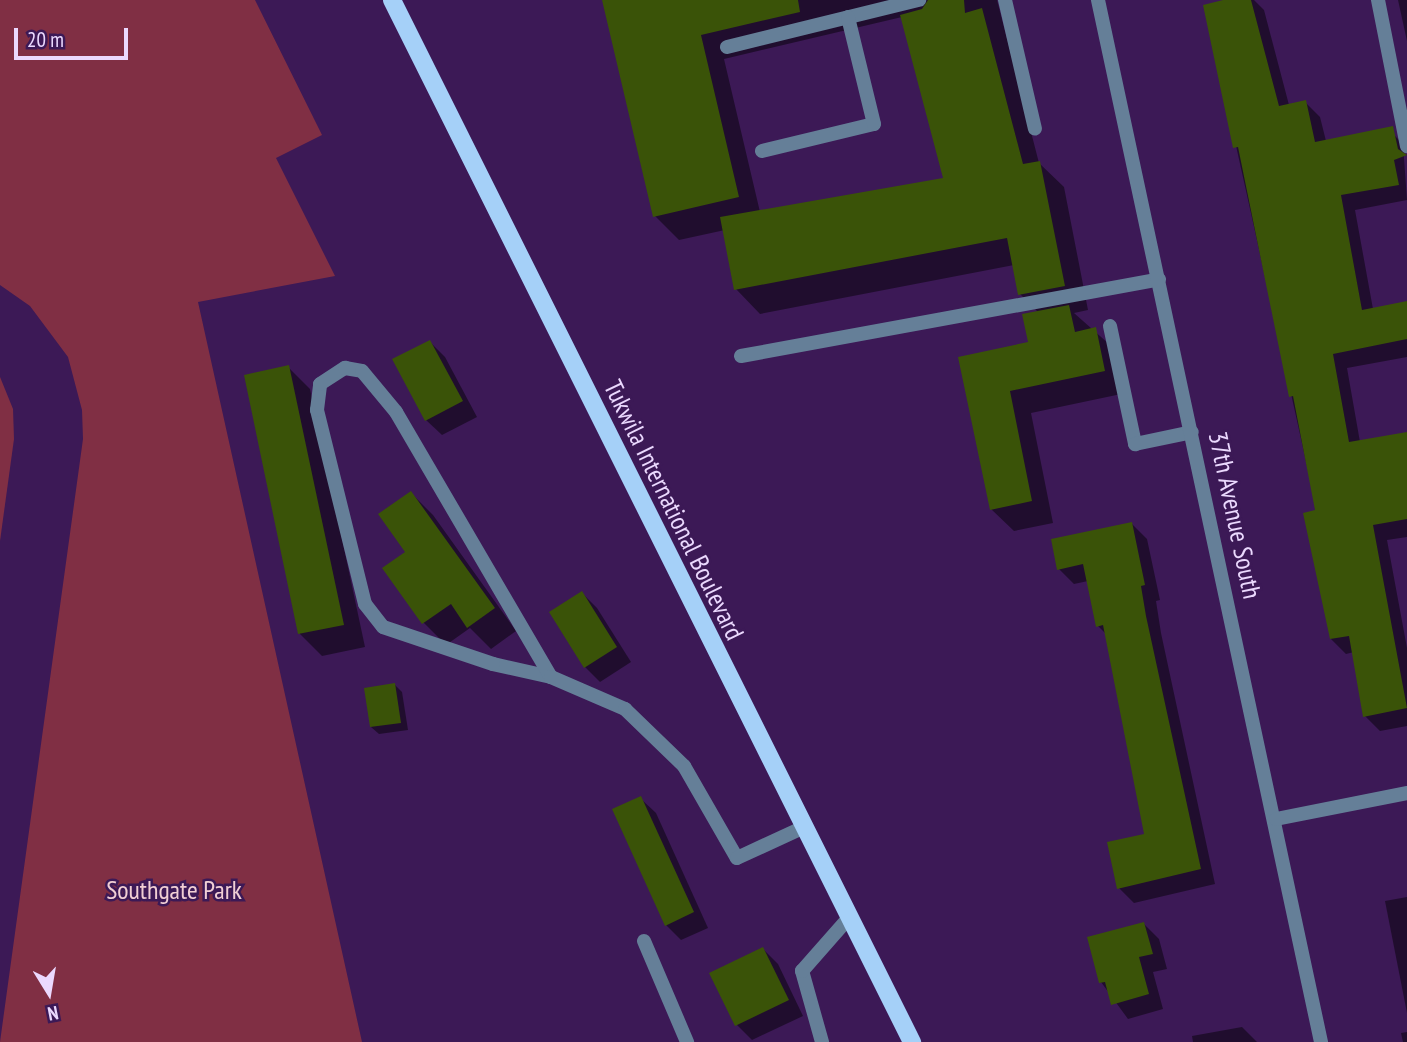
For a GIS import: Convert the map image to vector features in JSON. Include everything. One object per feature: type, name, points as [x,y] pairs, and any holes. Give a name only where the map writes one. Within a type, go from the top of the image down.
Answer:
[{"type":"main road","name":"Tukwila International Boulevard","points":[[392,0],[847,920],[912,1042]]},
{"type":"street","points":[[727,47],[919,0]]},
{"type":"street","points":[[1005,0],[1035,129]]},
{"type":"street","name":"37th Avenue South","points":[[1098,0],[1276,819],[1321,1042]]},
{"type":"street","points":[[1378,0],[1407,146]]},
{"type":"street","points":[[762,151],[874,124],[848,17]]},
{"type":"street","points":[[741,356],[1159,279]]},
{"type":"street","points":[[1110,326],[1135,444],[1192,432]]},
{"type":"street","points":[[551,677],[396,412],[362,371],[345,368],[320,384],[317,410],[365,604],[383,627],[493,664],[551,677],[625,709],[684,766],[737,858],[802,828]]},
{"type":"street","points":[[1276,819],[1407,793]]},
{"type":"street","points":[[822,1042],[803,971],[847,920]]},
{"type":"street","points":[[644,941],[687,1042]]},
{"type":"green space","name":"Southgate Park","points":[[0,0],[255,0],[322,135],[276,158],[335,276],[198,302],[362,1042],[0,1042],[83,439],[82,410],[68,357],[30,306],[0,285]]},
{"type":"green space","points":[[0,377],[13,409],[14,439],[0,541]]},
{"type":"building","points":[[602,0],[798,0],[800,12],[701,35],[739,197],[653,217]]},
{"type":"building","points":[[928,0],[964,0],[965,13],[982,8],[1023,164],[1040,161],[1065,286],[1018,295],[1007,238],[734,290],[720,217],[943,178],[900,15],[922,9]]},
{"type":"building","points":[[1223,0],[1251,0],[1279,106],[1306,100],[1315,142],[1393,126],[1398,149],[1407,155],[1394,160],[1399,185],[1341,195],[1362,310],[1407,301],[1407,339],[1333,354],[1349,442],[1407,432],[1407,519],[1373,525],[1407,708],[1363,717],[1349,636],[1330,639],[1303,513],[1315,510],[1293,396],[1289,397],[1238,147],[1233,148],[1203,5]]},
{"type":"building","points":[[1069,305],[1075,332],[1096,327],[1105,371],[1010,391],[1032,501],[990,510],[958,357],[1028,342],[1022,314]]},
{"type":"building","points":[[430,340],[463,401],[425,421],[392,359]]},
{"type":"building","points":[[289,365],[344,625],[298,634],[244,375]]},
{"type":"building","points":[[411,491],[495,608],[467,628],[451,604],[422,624],[382,568],[405,552],[378,514]]},
{"type":"building","points":[[1132,522],[1145,585],[1141,586],[1146,616],[1201,869],[1117,889],[1107,842],[1144,834],[1103,625],[1096,627],[1083,564],[1057,570],[1051,539]]},
{"type":"building","points":[[582,591],[617,647],[584,668],[549,612]]},
{"type":"building","points":[[395,683],[401,723],[370,727],[364,688]]},
{"type":"building","points":[[641,796],[694,912],[665,926],[612,809]]},
{"type":"building","points":[[1144,922],[1153,954],[1139,957],[1149,994],[1111,1005],[1105,982],[1099,983],[1087,937]]},
{"type":"building","points":[[763,947],[789,1000],[735,1026],[709,973]]}]
